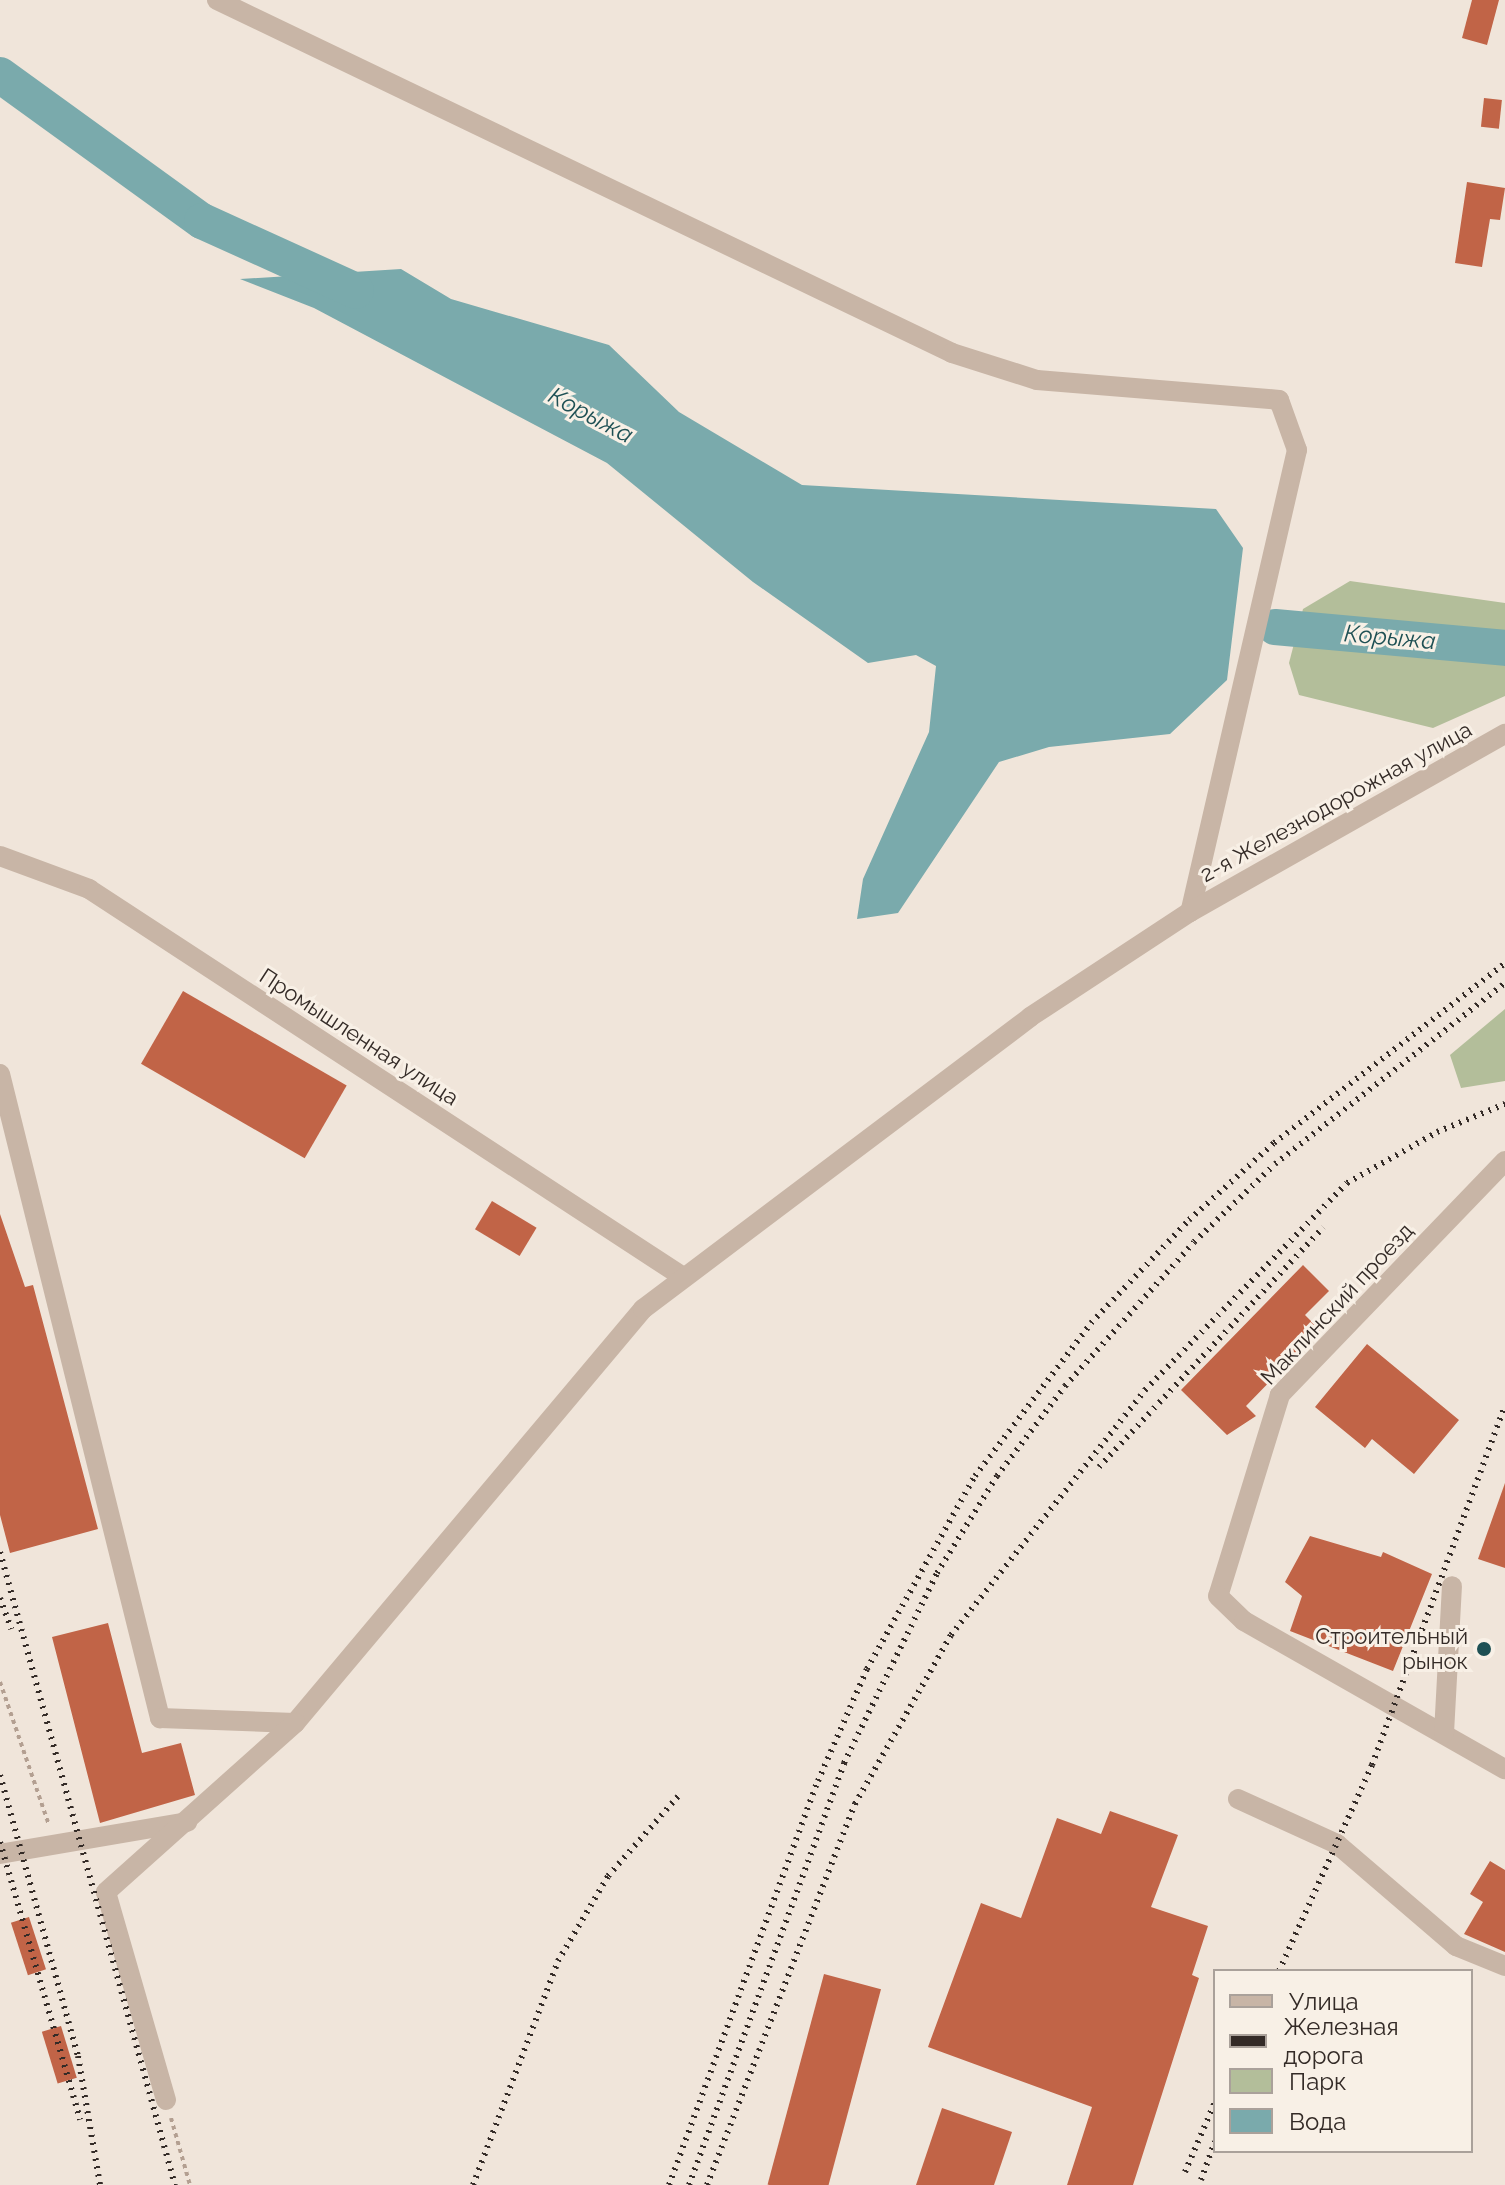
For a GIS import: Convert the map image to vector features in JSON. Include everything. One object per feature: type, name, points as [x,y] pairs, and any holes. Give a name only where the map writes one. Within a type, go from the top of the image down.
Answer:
[{"type":"street","points":[[217,0],[952,353],[1037,380],[1279,400],[1297,450],[1190,912]]},
{"type":"street","name":"2-я Железнодорожная улица","points":[[166,2100],[106,1892],[295,1723],[643,1309],[1030,1017],[1190,912],[1505,734]]},
{"type":"street","name":"Промышленная улица","points":[[0,856],[89,889],[683,1277]]},
{"type":"street","points":[[0,1074],[160,1718],[295,1723]]},
{"type":"street","name":"Маклинский проезд","points":[[1505,1161],[1280,1395],[1218,1596],[1244,1621],[1505,1769]]},
{"type":"street","points":[[1444,1733],[1452,1586]]},
{"type":"street","points":[[1238,1799],[1337,1844],[1456,1946],[1505,1966]]},
{"type":"street","points":[[0,1854],[55,1842],[187,1822]]},
{"type":"path","points":[[0,1682],[55,1842]]},
{"type":"path","points":[[166,2100],[190,2185]]},
{"type":"green space","points":[[1350,581],[1505,603],[1505,696],[1433,728],[1299,695],[1289,663],[1303,609]]},
{"type":"green space","points":[[1505,1009],[1505,1081],[1461,1088],[1450,1055]]},
{"type":"water","points":[[401,269],[451,299],[609,345],[679,412],[802,485],[1216,509],[1243,548],[1227,680],[1170,734],[1049,747],[999,762],[898,913],[857,919],[863,879],[929,732],[936,666],[916,655],[868,663],[753,582],[607,463],[314,308],[240,279]]},
{"type":"building","points":[[1472,0],[1499,0],[1487,45],[1462,38]]},
{"type":"building","points":[[1484,98],[1502,100],[1499,129],[1481,127]]},
{"type":"building","points":[[1467,182],[1505,188],[1500,220],[1490,219],[1482,267],[1455,263]]},
{"type":"building","points":[[183,991],[347,1086],[305,1158],[141,1064]]},
{"type":"building","points":[[492,1201],[537,1228],[520,1256],[475,1229]]},
{"type":"building","points":[[0,1214],[25,1287],[33,1285],[98,1529],[10,1553],[0,1515]]},
{"type":"building","points":[[1303,1265],[1329,1291],[1305,1315],[1320,1330],[1246,1406],[1256,1416],[1227,1435],[1181,1390]]},
{"type":"building","points":[[1367,1344],[1459,1420],[1414,1474],[1372,1439],[1365,1448],[1315,1407]]},
{"type":"building","points":[[1505,1483],[1505,1568],[1478,1559]]},
{"type":"building","points":[[1310,1536],[1381,1557],[1383,1552],[1432,1574],[1393,1671],[1290,1631],[1302,1596],[1285,1582]]},
{"type":"building","points":[[108,1623],[142,1753],[181,1743],[195,1795],[100,1823],[52,1637]]},
{"type":"building","points":[[1110,1811],[1178,1835],[1151,1907],[1208,1926],[1192,1975],[1199,1978],[1133,2185],[1067,2185],[1092,2107],[928,2047],[981,1903],[1021,1918],[1057,1818],[1101,1834]]},
{"type":"building","points":[[1490,1861],[1505,1870],[1505,1952],[1464,1934],[1483,1902],[1470,1894]]},
{"type":"building","points":[[29,1917],[46,1969],[28,1975],[11,1923]]},
{"type":"building","points":[[824,1974],[881,1989],[829,2185],[768,2185]]},
{"type":"building","points":[[61,2026],[77,2078],[58,2083],[42,2032]]},
{"type":"building","points":[[942,2108],[1012,2132],[994,2185],[916,2185]]},
{"type":"waterway","name":"Корыжа","points":[[0,75],[202,221],[356,291]]},
{"type":"waterway","name":"Корыжа","points":[[1275,627],[1505,648]]},
{"type":"railway","points":[[669,2185],[818,1781],[867,1669],[975,1476],[1091,1323],[1189,1220],[1274,1143],[1505,963]]},
{"type":"railway","points":[[689,2185],[844,1763],[937,1573],[997,1476],[1065,1386],[1194,1242],[1275,1164],[1505,983]]},
{"type":"railway","points":[[707,2185],[855,1804],[951,1635],[1145,1390],[1347,1183],[1437,1132],[1505,1104]]},
{"type":"railway","points":[[1099,1467],[1323,1228]]},
{"type":"railway","points":[[1280,1969],[1372,1765],[1505,1406]]},
{"type":"railway","points":[[0,1552],[175,2185]]},
{"type":"railway","points":[[0,1598],[11,1629]]},
{"type":"railway","points":[[0,1775],[78,2056],[100,2185]]},
{"type":"railway","points":[[473,2185],[558,1961],[608,1876],[681,1793]]},
{"type":"railway","points":[[0,1842],[80,2120]]},
{"type":"railway","points":[[1185,2172],[1213,2107]]},
{"type":"railway","points":[[1201,2180],[1213,2147]]},
{"type":"place","name":"Строительный рынок","points":[[1484,1649]]}]
